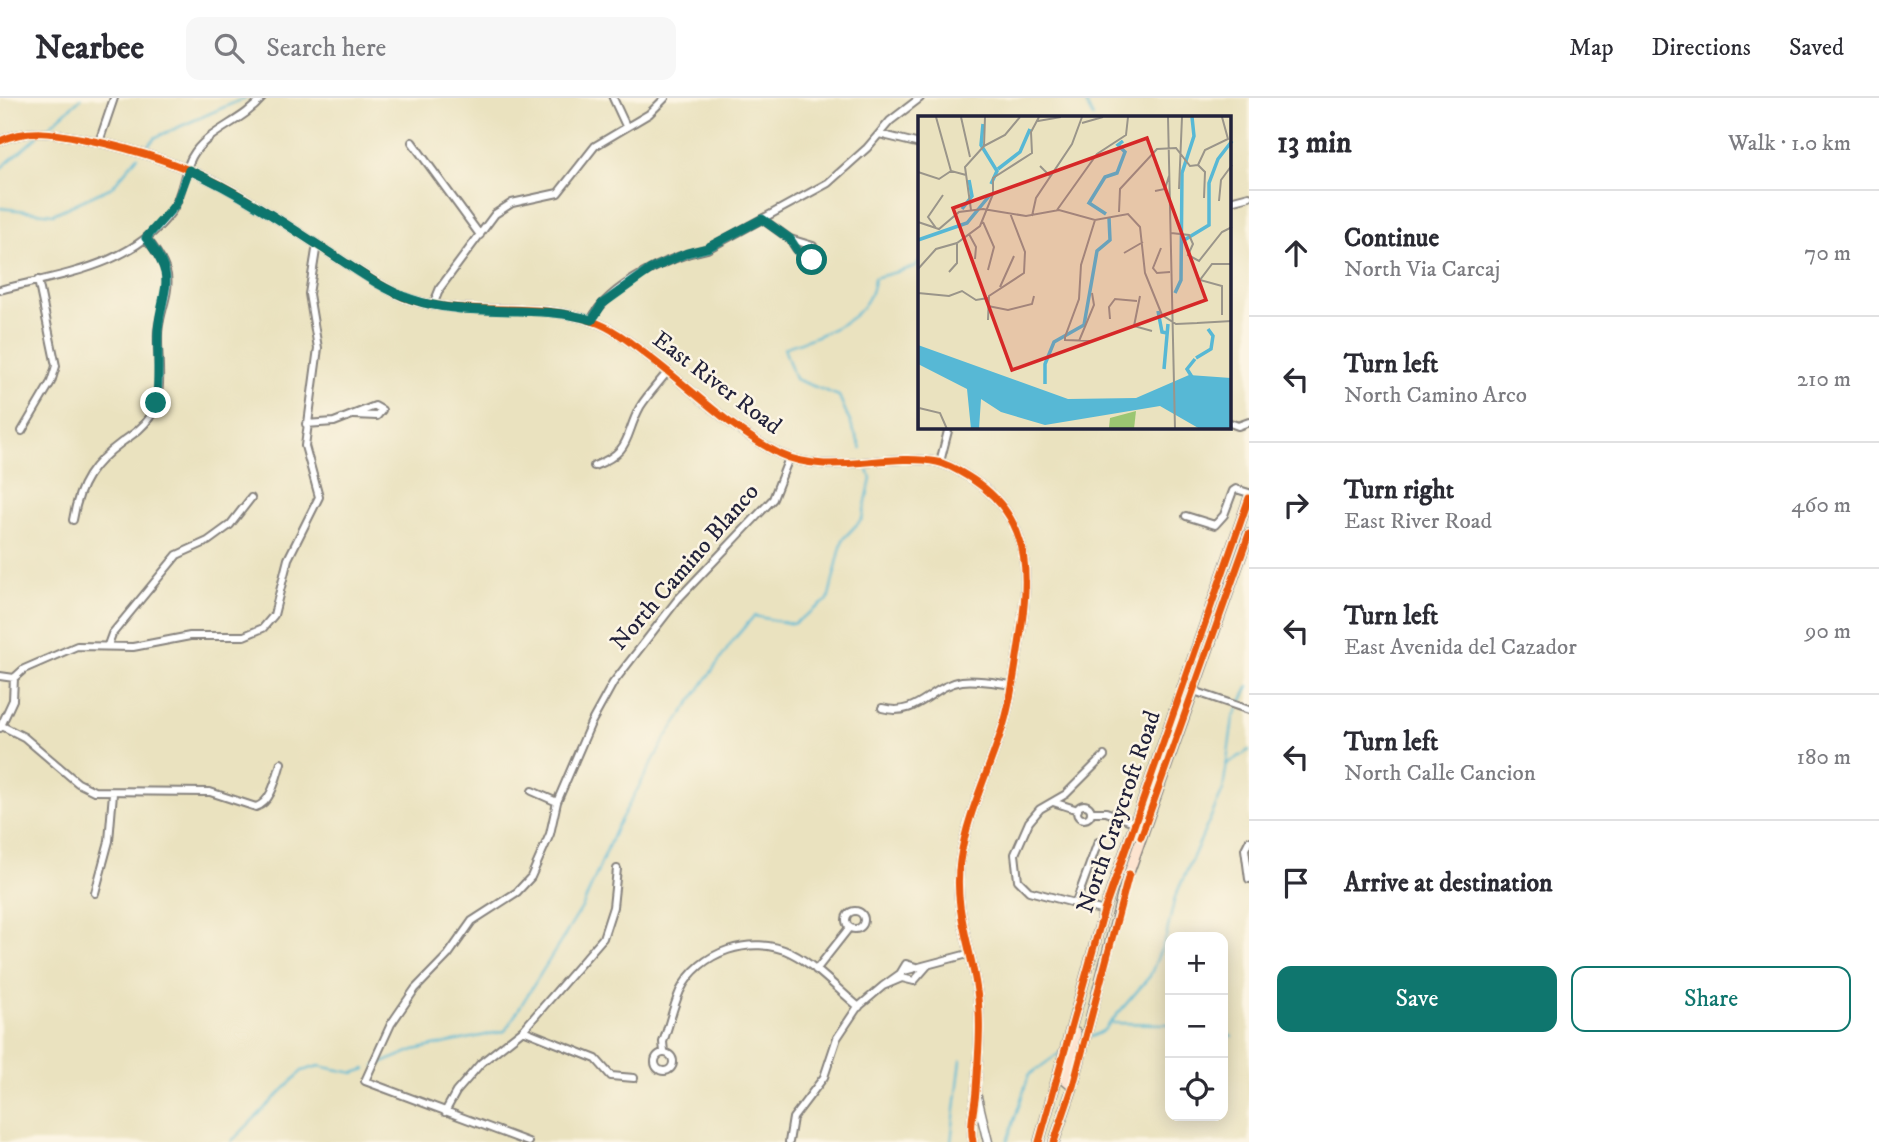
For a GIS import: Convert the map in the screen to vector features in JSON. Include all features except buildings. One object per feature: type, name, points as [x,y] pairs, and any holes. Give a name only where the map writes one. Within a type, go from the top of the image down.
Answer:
[{"type":"main road","name":"North Craycroft Road","points":[[1067,1060],[1074,1022],[1104,911],[1249,496]]},
{"type":"main road","name":"North Craycroft Road","points":[[1054,1142],[1073,1086],[1126,881],[1249,534]]},
{"type":"main road","points":[[1092,955],[1097,966],[1092,986],[1093,1004]]},
{"type":"main road","points":[[1067,1060],[1066,1080],[1073,1086]]},
{"type":"main road","points":[[1039,1142],[1067,1060]]},
{"type":"street","points":[[99,142],[114,98]]},
{"type":"street","points":[[0,290],[110,261],[146,238],[176,204],[193,155],[203,142],[237,122],[262,98]]},
{"type":"street","points":[[613,98],[626,126]]},
{"type":"street","points":[[433,305],[440,288],[495,214],[512,203],[558,193],[595,146],[649,114],[665,98]]},
{"type":"street","points":[[592,320],[602,304],[651,269],[687,253],[707,248],[828,183],[920,98]]},
{"type":"street","name":"East River Road","points":[[0,141],[26,132],[40,132],[99,142],[189,170],[234,192],[393,291],[433,305],[535,310],[592,320],[623,337],[754,439],[789,458],[836,464],[909,460],[940,462],[976,482],[1000,503],[1016,527],[1028,589],[1005,719],[968,823],[960,862],[958,897],[977,990],[976,1094],[971,1120],[973,1142]]},
{"type":"street","points":[[879,134],[918,144]]},
{"type":"street","points":[[412,142],[480,235]]},
{"type":"street","points":[[1232,200],[1249,195]]},
{"type":"street","points":[[762,219],[790,239],[816,248],[814,259],[803,259],[790,239]]},
{"type":"street","points":[[73,520],[82,483],[91,468],[136,433],[149,418],[156,403],[160,382],[158,332],[167,289],[167,275],[146,238]]},
{"type":"street","points":[[281,763],[268,797],[256,807],[210,792],[94,791],[78,783],[24,737],[1,727],[13,700],[15,678],[24,669],[77,646],[133,647],[190,636],[244,636],[262,628],[274,615],[288,559],[319,497],[304,446],[318,348],[309,294],[317,244]]},
{"type":"street","points":[[22,431],[51,383],[56,366],[38,280]]},
{"type":"street","points":[[594,466],[612,456],[629,440],[641,404],[668,371]]},
{"type":"street","points":[[306,424],[334,422],[354,415]]},
{"type":"street","points":[[1232,424],[1238,426],[1249,422]]},
{"type":"street","points":[[940,462],[948,429]]},
{"type":"street","name":"North Camino Blanco","points":[[445,1112],[365,1081],[391,1024],[415,989],[448,955],[472,921],[517,892],[531,877],[550,834],[557,802],[612,682],[676,601],[773,499],[789,458]]},
{"type":"street","points":[[1186,516],[1215,525],[1224,516],[1233,491],[1237,489],[1249,496]]},
{"type":"street","points":[[108,645],[112,634],[177,555],[208,541],[230,525],[251,498]]},
{"type":"street","points":[[0,676],[15,678]]},
{"type":"street","points":[[882,708],[894,711],[910,709],[928,696],[961,681],[1012,685]]},
{"type":"street","points":[[1181,687],[1249,710]]},
{"type":"street","points":[[1104,756],[1066,794],[1040,809],[1021,837],[1015,853],[1018,880],[1039,895],[1104,911]]},
{"type":"street","points":[[532,790],[557,802]]},
{"type":"street","points":[[94,892],[109,841],[113,793]]},
{"type":"street","points":[[1052,802],[1078,810],[1078,816],[1084,819],[1091,812],[1105,812],[1145,826]]},
{"type":"street","points":[[1249,841],[1245,849],[1249,879]]},
{"type":"street","points":[[1076,902],[1098,842]]},
{"type":"street","points":[[528,1142],[445,1112],[456,1091],[481,1063],[523,1030],[603,937],[613,907],[617,869]]},
{"type":"street","points":[[816,970],[849,928]]},
{"type":"street","points":[[664,1052],[663,1042],[680,992],[694,972],[723,951],[752,945],[779,948],[816,970],[859,1007]]},
{"type":"street","points":[[789,1142],[789,1130],[798,1108],[824,1077],[837,1038],[859,1007],[883,986],[901,976],[906,964],[916,967],[929,965],[968,954]]},
{"type":"street","points":[[901,976],[914,981],[929,965]]},
{"type":"street","points":[[523,1030],[596,1059],[611,1076],[634,1078]]},
{"type":"street","name":"East River Road","points":[[976,1094],[988,1142]]},
{"type":"waterway","points":[[45,130],[81,98]]},
{"type":"waterway","points":[[144,149],[156,137],[245,98]]},
{"type":"waterway","points":[[1083,98],[1092,116]]},
{"type":"waterway","points":[[0,169],[38,136]]},
{"type":"waterway","points":[[0,208],[53,214],[112,187],[138,156]]},
{"type":"waterway","points":[[861,448],[839,396],[795,379],[784,348],[841,325],[864,306],[871,293],[874,278],[915,267],[918,263]]},
{"type":"waterway","points":[[375,1066],[414,1050],[505,1031],[583,906],[616,828],[667,736],[735,638],[754,616],[793,624],[828,600],[843,539],[862,519],[871,479],[868,470]]},
{"type":"waterway","points":[[1240,704],[1249,686]]},
{"type":"waterway","points":[[1091,1037],[1103,1031],[1150,976],[1166,937],[1175,897],[1223,790],[1233,718],[1238,709]]},
{"type":"waterway","points":[[1226,765],[1249,750]]},
{"type":"waterway","points":[[1112,1023],[1165,1024]]},
{"type":"waterway","points":[[1228,1035],[1232,1036]]},
{"type":"waterway","points":[[1007,1142],[1029,1075],[1061,1052]]},
{"type":"waterway","points":[[951,1142],[961,1060]]},
{"type":"waterway","points":[[231,1142],[302,1071],[319,1066],[354,1073],[366,1069]]},
{"type":"cycle path","points":[[0,141],[21,134],[52,134],[103,143],[161,159],[234,192],[403,297],[449,307],[545,311],[600,324],[635,346],[745,433],[780,454],[818,464],[898,460],[937,462],[964,474],[993,496],[1008,515],[1018,535],[1025,579],[1022,626],[1009,705],[968,826],[958,878],[979,1015],[973,1142]]},
{"type":"cycle path","points":[[1039,1142],[1104,911],[1249,498]]},
{"type":"cycle path","points":[[1141,837],[1249,534]]},
{"type":"cycle path","points":[[1054,1142],[1073,1086],[1129,874]]},
{"type":"route","points":[[156,403],[160,382],[158,332],[167,289],[167,275],[156,251],[146,238],[176,204],[189,170],[234,192],[373,281],[414,301],[433,305],[535,310],[592,320],[602,304],[651,269],[687,253],[707,248],[762,219],[790,239],[796,253],[803,259],[812,260]]}]
